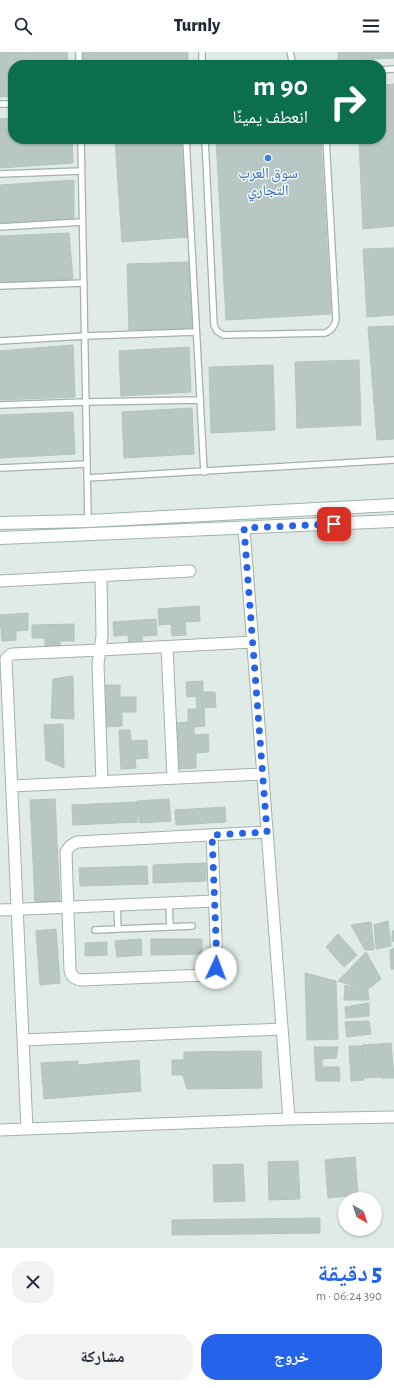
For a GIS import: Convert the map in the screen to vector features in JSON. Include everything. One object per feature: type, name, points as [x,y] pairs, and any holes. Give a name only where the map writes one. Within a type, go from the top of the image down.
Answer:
[{"type":"main road","points":[[0,523],[88,521],[394,505]]},
{"type":"main road","points":[[0,538],[394,521]]},
{"type":"street","points":[[244,528],[289,1119]]},
{"type":"street","points":[[0,581],[190,571]]},
{"type":"street","points":[[101,576],[102,636],[98,664],[102,782]]},
{"type":"street","points":[[27,1130],[16,909],[12,786],[5,734],[7,657],[12,654],[253,642]]},
{"type":"street","points":[[167,647],[173,778]]},
{"type":"street","points":[[12,786],[263,774]]},
{"type":"street","points":[[212,835],[217,964],[214,972],[205,975],[81,980],[72,976],[70,970],[66,852],[70,846],[77,842],[267,832]]},
{"type":"street","points":[[0,910],[215,901]]},
{"type":"street","points":[[23,1040],[282,1029]]},
{"type":"street","points":[[0,1130],[289,1119],[394,1117]]},
{"type":"lane","points":[[81,144],[88,521]]},
{"type":"lane","points":[[186,144],[204,472]]},
{"type":"lane","points":[[205,144],[214,325],[217,331],[223,335],[325,333],[330,331],[334,326],[336,320],[326,144]]},
{"type":"lane","points":[[0,174],[81,171]]},
{"type":"lane","points":[[0,227],[82,222]]},
{"type":"lane","points":[[0,286],[84,283]]},
{"type":"lane","points":[[0,341],[196,332]]},
{"type":"lane","points":[[0,406],[86,402],[200,400]]},
{"type":"lane","points":[[87,478],[394,460]]},
{"type":"lane","points":[[0,468],[87,464]]},
{"type":"lane","points":[[169,903],[170,927]]},
{"type":"lane","points":[[117,905],[118,929]]},
{"type":"lane","points":[[95,930],[192,926]]},
{"type":"building","points":[[0,52],[67,52],[68,60],[8,60],[8,96],[0,97]]},
{"type":"building","points":[[83,52],[188,52],[188,60],[83,60]]},
{"type":"building","points":[[338,52],[394,52],[394,58],[338,60]]},
{"type":"building","points":[[394,84],[394,226],[363,229],[359,144],[386,144],[386,85]]},
{"type":"building","points":[[8,118],[8,144],[72,144],[73,163],[0,168],[0,119]]},
{"type":"building","points":[[115,144],[181,144],[188,237],[122,242]]},
{"type":"building","points":[[216,144],[321,144],[331,314],[226,320]]},
{"type":"building","points":[[74,180],[74,218],[0,224],[0,185]]},
{"type":"building","points":[[69,233],[73,279],[0,283],[0,236]]},
{"type":"building","points":[[394,248],[394,315],[367,317],[363,249]]},
{"type":"building","points":[[191,262],[194,328],[129,330],[127,264]]},
{"type":"building","points":[[394,326],[394,439],[377,440],[368,327]]},
{"type":"building","points":[[73,345],[75,397],[0,400],[0,351]]},
{"type":"building","points":[[189,347],[191,392],[121,396],[119,351]]},
{"type":"building","points":[[359,360],[361,425],[297,428],[295,362]]},
{"type":"building","points":[[273,365],[275,430],[211,433],[209,367]]},
{"type":"building","points":[[192,408],[194,454],[124,458],[122,412]]},
{"type":"building","points":[[73,412],[75,454],[0,458],[0,415]]},
{"type":"building","points":[[199,606],[200,621],[185,622],[186,635],[172,636],[171,624],[159,625],[158,609]]},
{"type":"building","points":[[28,613],[28,630],[16,631],[16,640],[2,641],[0,615]]},
{"type":"building","points":[[156,619],[157,635],[142,636],[143,645],[129,646],[128,635],[114,636],[113,622]]},
{"type":"building","points":[[74,624],[74,641],[60,641],[60,650],[45,651],[45,638],[32,638],[32,625]]},
{"type":"building","points":[[73,676],[74,719],[51,718],[53,679]]},
{"type":"building","points":[[203,681],[203,692],[215,692],[216,707],[204,708],[205,726],[194,727],[194,735],[208,734],[209,752],[196,753],[196,768],[177,769],[175,723],[188,722],[188,709],[197,709],[196,696],[187,697],[186,682]]},
{"type":"building","points":[[104,685],[120,685],[120,697],[136,697],[136,712],[122,712],[122,726],[105,727]]},
{"type":"building","points":[[63,724],[64,768],[46,760],[44,725]]},
{"type":"building","points":[[119,730],[130,730],[131,741],[147,740],[148,758],[135,759],[136,768],[121,769]]},
{"type":"building","points":[[55,799],[60,901],[35,903],[30,800]]},
{"type":"building","points":[[169,799],[171,821],[140,823],[137,801]]},
{"type":"building","points":[[137,802],[138,822],[73,825],[72,805]]},
{"type":"building","points":[[225,807],[226,822],[176,825],[175,810]]},
{"type":"building","points":[[206,863],[206,881],[153,883],[153,865]]},
{"type":"building","points":[[147,866],[148,884],[80,886],[79,868]]},
{"type":"building","points":[[388,921],[391,946],[376,949],[374,925]]},
{"type":"building","points":[[371,922],[374,950],[365,950],[351,925]]},
{"type":"building","points":[[56,929],[60,983],[40,985],[36,931]]},
{"type":"building","points":[[392,931],[394,931],[394,941],[392,942]]},
{"type":"building","points":[[338,934],[357,955],[344,967],[326,947]]},
{"type":"building","points":[[141,939],[142,955],[117,957],[115,941]]},
{"type":"building","points":[[151,939],[202,939],[202,954],[151,955]]},
{"type":"building","points":[[107,942],[107,955],[85,956],[85,943]]},
{"type":"building","points":[[394,948],[394,969],[391,969],[390,950]]},
{"type":"building","points":[[366,952],[381,979],[367,990],[338,981]]},
{"type":"building","points":[[305,973],[336,981],[338,1039],[307,1040]]},
{"type":"building","points":[[345,985],[368,991],[369,1000],[344,1000]]},
{"type":"building","points":[[369,1003],[369,1016],[346,1018],[345,1007]]},
{"type":"building","points":[[369,1021],[371,1034],[347,1037],[345,1022]]},
{"type":"building","points":[[391,1043],[394,1078],[381,1078],[378,1044]]},
{"type":"building","points":[[377,1044],[380,1077],[365,1078],[362,1045]]},
{"type":"building","points":[[349,1046],[362,1046],[364,1080],[351,1081]]},
{"type":"building","points":[[314,1047],[338,1047],[336,1058],[322,1059],[322,1067],[339,1067],[340,1081],[316,1081]]},
{"type":"building","points":[[261,1051],[262,1088],[187,1089],[183,1075],[172,1075],[172,1060],[184,1060],[184,1052]]},
{"type":"building","points":[[139,1060],[141,1091],[44,1099],[41,1063],[78,1061],[78,1065]]},
{"type":"building","points":[[355,1157],[358,1192],[338,1192],[338,1197],[328,1198],[325,1160]]},
{"type":"building","points":[[298,1161],[300,1199],[269,1200],[268,1162]]},
{"type":"building","points":[[243,1164],[245,1201],[214,1202],[213,1165]]},
{"type":"building","points":[[320,1218],[320,1233],[172,1235],[172,1220]]},
{"type":"place","name":"سوق العرب التجاري","points":[[268,158]]},
{"type":"route","points":[[216,968],[212,835],[267,832],[244,528],[334,524]]}]
